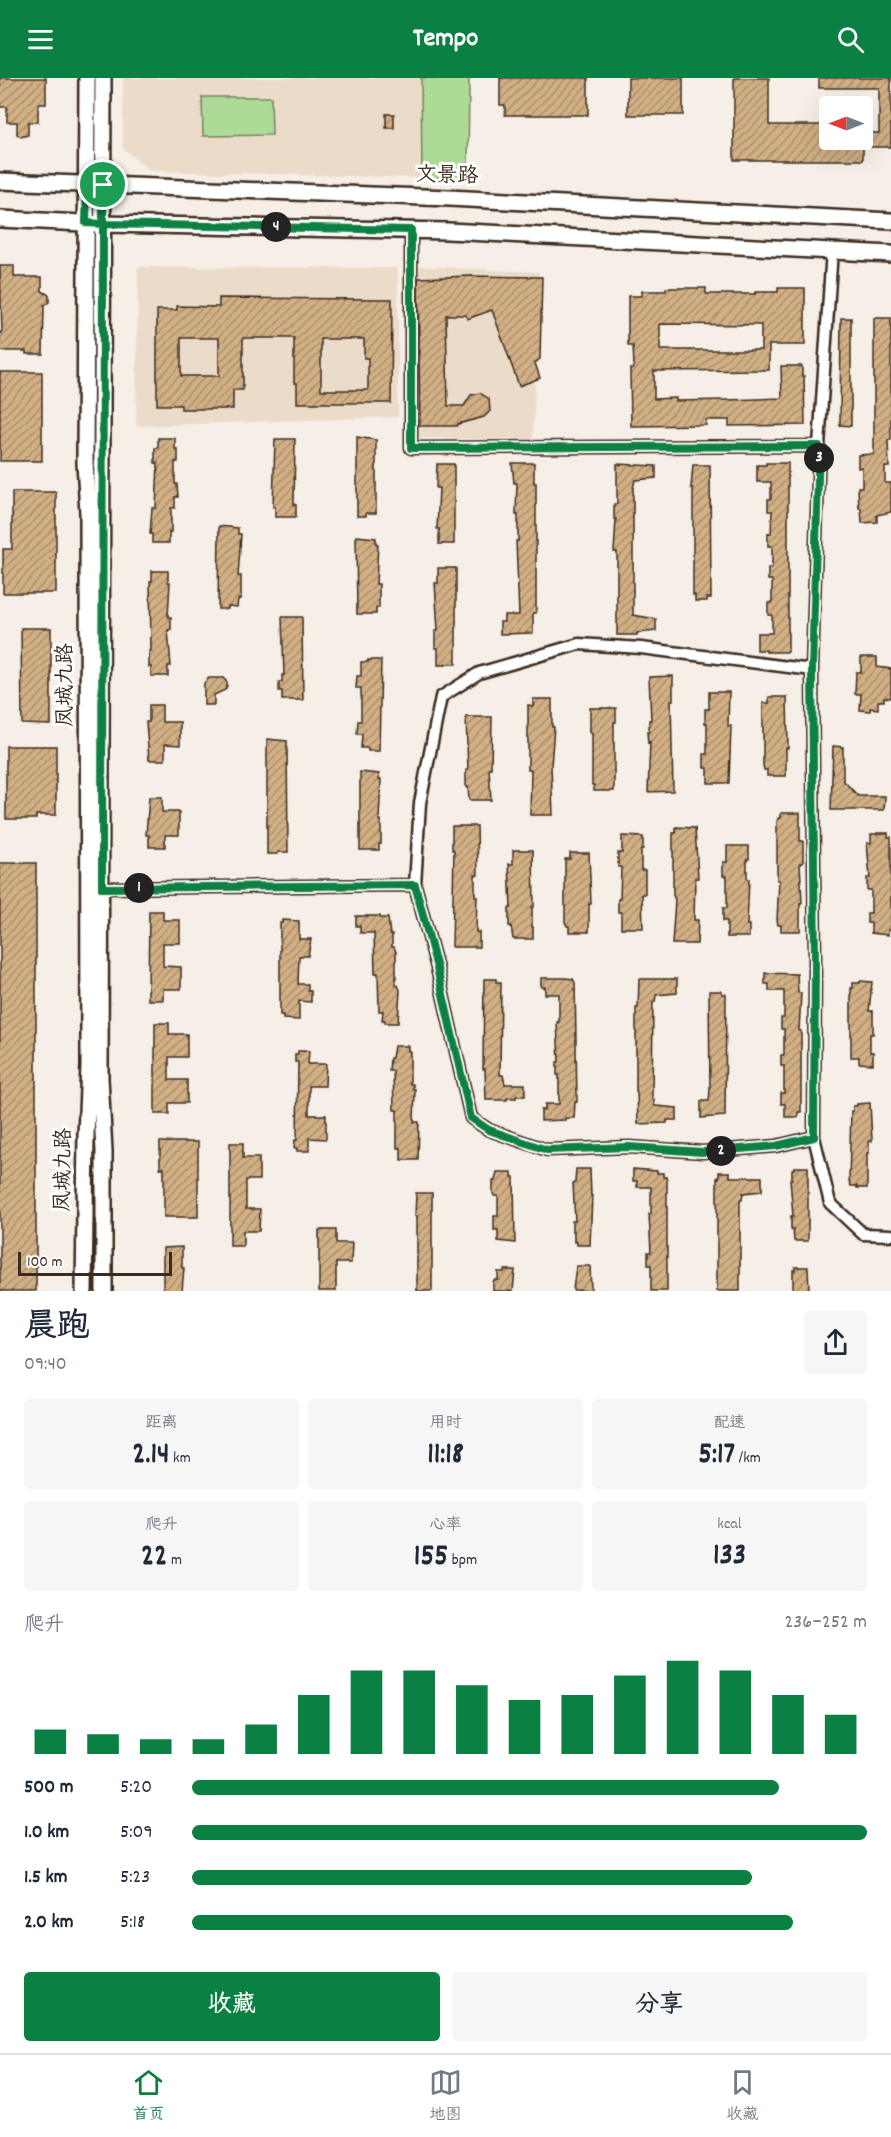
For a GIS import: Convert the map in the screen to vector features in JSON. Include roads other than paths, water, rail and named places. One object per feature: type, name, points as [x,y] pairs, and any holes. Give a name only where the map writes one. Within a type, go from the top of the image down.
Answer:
[{"type":"street","name":"凤城九路","points":[[84,1291],[89,1066],[88,513],[85,463],[87,78]]},
{"type":"street","name":"凤城九路","points":[[103,78],[100,1078],[104,1151],[104,1291]]},
{"type":"street","name":"文景路","points":[[0,181],[449,198],[891,221]]},
{"type":"street","points":[[0,219],[103,224],[411,230],[891,254]]},
{"type":"street","points":[[411,230],[411,448],[819,446]]},
{"type":"street","points":[[832,250],[819,446],[812,670],[814,1137],[830,1203],[863,1234],[891,1235]]},
{"type":"street","points":[[812,670],[641,648],[579,644],[478,673],[441,697],[420,803],[415,885],[437,968],[471,1118],[489,1130],[547,1150],[629,1147],[703,1152],[776,1146],[814,1137]]},
{"type":"street","points":[[102,888],[415,885]]}]
